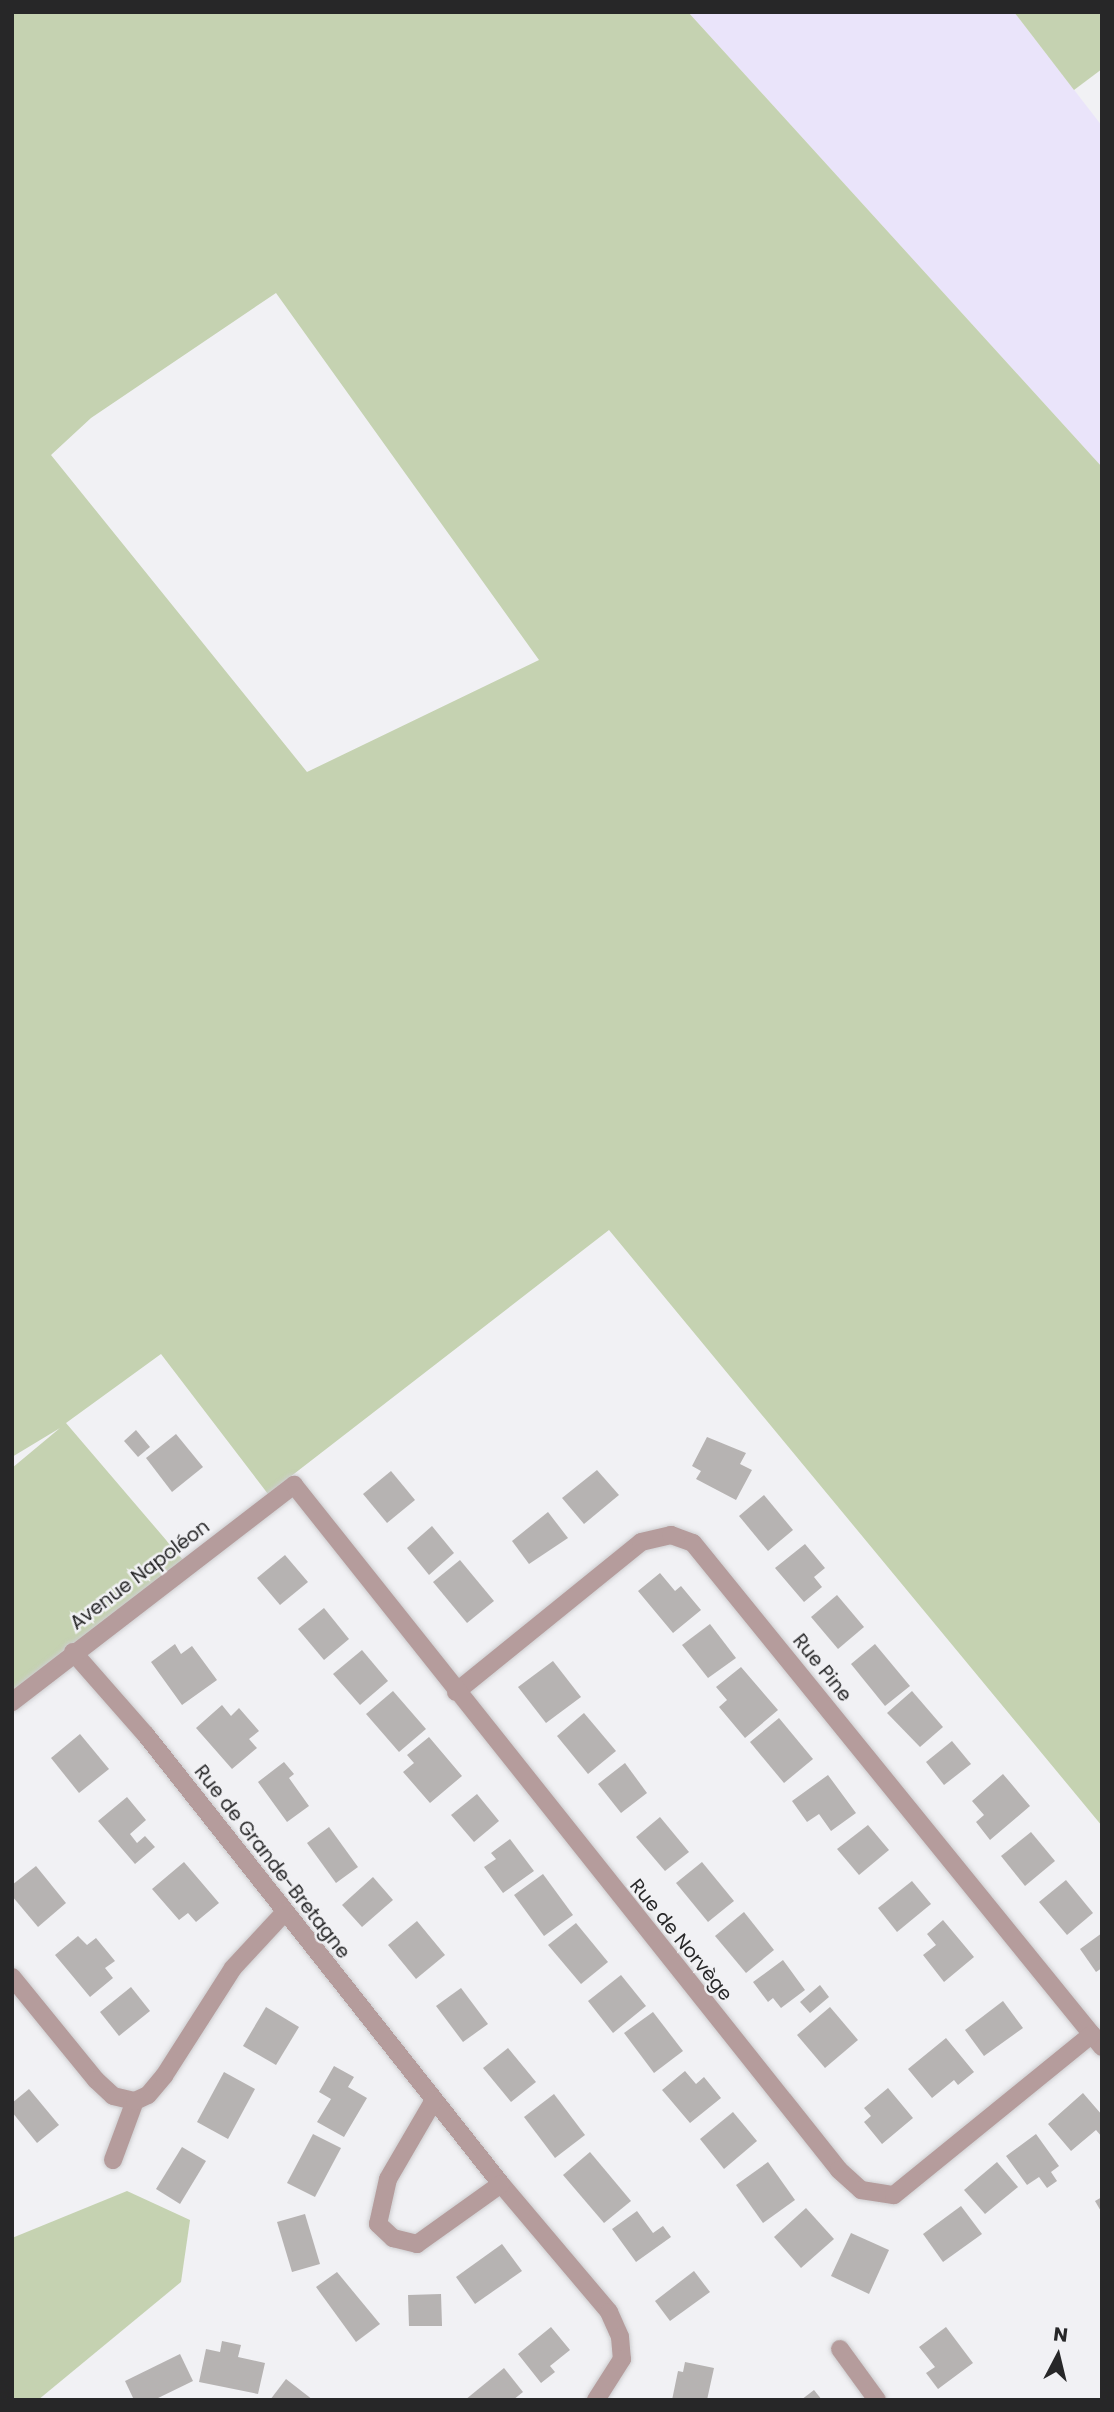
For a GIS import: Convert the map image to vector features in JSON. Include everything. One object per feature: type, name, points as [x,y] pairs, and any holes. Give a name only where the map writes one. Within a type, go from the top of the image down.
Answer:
[{"type":"street","name":"Avenue Napoléon","points":[[12,1702],[295,1485]]},
{"type":"street","name":"Rue de Norvège","points":[[295,1485],[456,1692],[839,2170],[861,2190],[894,2195],[1097,2041]]},
{"type":"street","name":"Rue Pine","points":[[456,1692],[641,1542],[663,1535],[686,1539],[704,1554],[1097,2041]]},
{"type":"street","name":"Rue de Grande-Bretagne","points":[[74,1652],[146,1735],[501,2184],[609,2312],[620,2337],[622,2359],[596,2400]]},
{"type":"street","points":[[12,1977],[96,2080],[113,2096],[135,2101],[148,2095],[164,2076],[233,1968],[285,1913]]},
{"type":"street","points":[[434,2100],[388,2179],[378,2224],[393,2238],[417,2244],[501,2184]]},
{"type":"street","points":[[113,2160],[135,2101]]},
{"type":"street","points":[[840,2349],[877,2400]]},
{"type":"shaded area","points":[[688,12],[1014,12],[1102,126],[1102,467]]},
{"type":"green space","points":[[12,12],[688,12],[1102,467],[1102,1826],[609,1230],[268,1494],[161,1354],[66,1423],[184,1561],[12,1701],[12,1468],[60,1428],[12,1457]],"holes":[[[276,293],[539,660],[307,772],[51,455],[91,418]]]},
{"type":"green space","points":[[1014,12],[1102,12],[1102,69],[1074,90]]},
{"type":"green space","points":[[127,2191],[190,2220],[181,2282],[38,2400],[12,2400],[12,2238]]},
{"type":"building","points":[[136,1430],[150,1447],[138,1457],[124,1441]]},
{"type":"building","points":[[176,1434],[203,1467],[172,1492],[146,1458]]},
{"type":"building","points":[[707,1437],[746,1453],[740,1464],[752,1470],[736,1500],[696,1479],[701,1471],[692,1466]]},
{"type":"building","points":[[597,1470],[619,1495],[584,1524],[562,1498]]},
{"type":"building","points":[[391,1471],[415,1500],[387,1523],[363,1494]]},
{"type":"building","points":[[764,1495],[793,1530],[768,1551],[739,1516]]},
{"type":"building","points":[[548,1512],[568,1538],[529,1564],[512,1541]]},
{"type":"building","points":[[432,1526],[454,1553],[429,1575],[407,1548]]},
{"type":"building","points":[[805,1544],[825,1568],[814,1577],[822,1587],[804,1602],[775,1568]]},
{"type":"building","points":[[285,1555],[308,1582],[280,1605],[257,1578]]},
{"type":"building","points":[[460,1560],[494,1601],[467,1623],[433,1582]]},
{"type":"building","points":[[660,1573],[675,1591],[681,1586],[701,1610],[673,1633],[638,1591]]},
{"type":"building","points":[[837,1595],[864,1627],[838,1649],[811,1617]]},
{"type":"building","points":[[324,1608],[349,1639],[324,1660],[298,1629]]},
{"type":"building","points":[[710,1624],[736,1658],[708,1678],[682,1645]]},
{"type":"building","points":[[175,1644],[181,1654],[192,1646],[217,1680],[182,1705],[151,1662]]},
{"type":"building","points":[[875,1644],[910,1686],[885,1706],[851,1664]]},
{"type":"building","points":[[362,1650],[388,1681],[360,1705],[333,1674]]},
{"type":"building","points":[[553,1661],[581,1697],[546,1723],[518,1687]]},
{"type":"building","points":[[741,1667],[778,1710],[745,1738],[719,1707],[727,1700],[716,1687]]},
{"type":"building","points":[[393,1691],[426,1729],[399,1752],[366,1714]]},
{"type":"building","points":[[912,1691],[943,1727],[920,1747],[887,1713]]},
{"type":"building","points":[[222,1705],[231,1716],[239,1708],[259,1731],[249,1739],[257,1748],[232,1769],[196,1728]]},
{"type":"building","points":[[584,1713],[616,1751],[588,1774],[557,1736]]},
{"type":"building","points":[[779,1718],[813,1759],[784,1783],[750,1742]]},
{"type":"building","points":[[80,1734],[109,1769],[79,1793],[51,1758]]},
{"type":"building","points":[[429,1737],[462,1776],[430,1803],[403,1772],[414,1763],[407,1755]]},
{"type":"building","points":[[952,1741],[971,1764],[944,1785],[926,1762]]},
{"type":"building","points":[[284,1762],[294,1774],[289,1778],[309,1806],[287,1822],[258,1782]]},
{"type":"building","points":[[625,1763],[647,1793],[621,1813],[598,1784]]},
{"type":"building","points":[[1003,1774],[1030,1806],[990,1840],[976,1822],[984,1815],[972,1801]]},
{"type":"building","points":[[828,1775],[856,1813],[831,1831],[819,1814],[807,1822],[792,1801]]},
{"type":"building","points":[[477,1794],[499,1821],[474,1842],[451,1815]]},
{"type":"building","points":[[127,1797],[146,1820],[130,1834],[137,1843],[145,1836],[155,1847],[135,1864],[98,1821]]},
{"type":"building","points":[[660,1817],[689,1852],[665,1871],[636,1837]]},
{"type":"building","points":[[868,1825],[889,1850],[859,1875],[837,1849]]},
{"type":"building","points":[[329,1827],[358,1867],[336,1883],[307,1843]]},
{"type":"building","points":[[1031,1832],[1055,1861],[1025,1886],[1001,1856]]},
{"type":"building","points":[[510,1839],[534,1871],[503,1893],[484,1867],[496,1859],[491,1853]]},
{"type":"building","points":[[184,1862],[219,1903],[196,1922],[188,1913],[179,1920],[152,1889]]},
{"type":"building","points":[[702,1862],[734,1901],[708,1922],[676,1883]]},
{"type":"building","points":[[36,1866],[66,1903],[38,1927],[12,1896],[12,1885]]},
{"type":"building","points":[[543,1874],[573,1915],[544,1936],[514,1895]]},
{"type":"building","points":[[373,1877],[393,1900],[362,1927],[342,1905]]},
{"type":"building","points":[[1066,1880],[1093,1913],[1067,1935],[1039,1902]]},
{"type":"building","points":[[912,1881],[931,1904],[897,1932],[878,1908]]},
{"type":"building","points":[[744,1912],[774,1950],[746,1973],[715,1936]]},
{"type":"building","points":[[943,1920],[974,1957],[944,1982],[923,1955],[936,1945],[927,1934]]},
{"type":"building","points":[[417,1921],[445,1955],[416,1979],[388,1945]]},
{"type":"building","points":[[576,1923],[608,1962],[581,1984],[548,1945]]},
{"type":"building","points":[[1102,1933],[1102,1968],[1096,1972],[1080,1949]]},
{"type":"building","points":[[78,1936],[87,1945],[96,1938],[115,1961],[105,1968],[113,1978],[90,1997],[55,1955]]},
{"type":"building","points":[[783,1960],[805,1990],[781,2008],[773,1998],[768,2002],[753,1982]]},
{"type":"building","points":[[621,1975],[646,2006],[613,2033],[588,2001]]},
{"type":"building","points":[[820,1985],[829,1997],[810,2013],[800,2002]]},
{"type":"building","points":[[131,1987],[150,2011],[119,2036],[100,2012]]},
{"type":"building","points":[[461,1988],[488,2024],[463,2042],[436,2006]]},
{"type":"building","points":[[1003,2001],[1023,2028],[984,2056],[965,2030]]},
{"type":"building","points":[[266,2007],[299,2027],[276,2065],[243,2046]]},
{"type":"building","points":[[830,2007],[858,2040],[825,2068],[797,2035]]},
{"type":"building","points":[[653,2012],[683,2051],[654,2073],[624,2033]]},
{"type":"building","points":[[946,2038],[974,2072],[958,2085],[954,2080],[932,2098],[908,2069]]},
{"type":"building","points":[[508,2048],[536,2082],[511,2102],[483,2068]]},
{"type":"building","points":[[334,2066],[354,2077],[348,2087],[367,2098],[344,2137],[317,2122],[331,2099],[319,2092]]},
{"type":"building","points":[[685,2071],[696,2084],[704,2077],[721,2098],[690,2123],[662,2090]]},
{"type":"building","points":[[224,2072],[255,2089],[228,2139],[197,2122]]},
{"type":"building","points":[[888,2088],[913,2118],[882,2144],[864,2122],[871,2116],[864,2108]]},
{"type":"building","points":[[29,2089],[59,2125],[37,2143],[12,2112],[12,2103]]},
{"type":"building","points":[[1083,2093],[1102,2115],[1102,2137],[1096,2130],[1071,2151],[1048,2124]]},
{"type":"building","points":[[554,2094],[585,2135],[555,2158],[524,2117]]},
{"type":"building","points":[[733,2112],[757,2141],[724,2169],[700,2139]]},
{"type":"building","points":[[313,2134],[341,2148],[315,2197],[287,2183]]},
{"type":"building","points":[[1036,2134],[1059,2166],[1051,2172],[1057,2181],[1047,2188],[1039,2177],[1027,2185],[1006,2156]]},
{"type":"building","points":[[182,2147],[206,2161],[180,2204],[156,2189]]},
{"type":"building","points":[[590,2152],[631,2201],[604,2223],[563,2175]]},
{"type":"building","points":[[768,2162],[795,2200],[763,2223],[736,2185]]},
{"type":"building","points":[[997,2162],[1018,2187],[985,2214],[964,2190]]},
{"type":"building","points":[[1102,2197],[1102,2213],[1095,2201]]},
{"type":"building","points":[[961,2206],[982,2234],[943,2262],[923,2234]]},
{"type":"building","points":[[806,2208],[834,2239],[801,2268],[774,2237]]},
{"type":"building","points":[[637,2211],[653,2233],[663,2226],[671,2237],[636,2262],[612,2229]]},
{"type":"building","points":[[305,2214],[320,2264],[292,2272],[277,2222]]},
{"type":"building","points":[[851,2233],[889,2250],[869,2294],[831,2276]]},
{"type":"building","points":[[502,2244],[522,2271],[475,2304],[456,2277]]},
{"type":"building","points":[[694,2271],[710,2292],[670,2321],[655,2301]]},
{"type":"building","points":[[337,2272],[380,2324],[356,2342],[316,2287]]},
{"type":"building","points":[[441,2294],[442,2326],[409,2326],[408,2295]]},
{"type":"building","points":[[551,2327],[570,2350],[550,2366],[555,2372],[541,2383],[518,2354]]},
{"type":"building","points":[[946,2327],[973,2363],[938,2389],[926,2373],[935,2367],[919,2347]]},
{"type":"building","points":[[222,2341],[241,2345],[238,2357],[265,2363],[258,2394],[199,2382],[206,2349],[220,2352]]},
{"type":"building","points":[[180,2354],[193,2381],[154,2400],[134,2400],[125,2381]]},
{"type":"building","points":[[685,2362],[714,2368],[707,2400],[672,2400],[678,2371],[683,2372]]},
{"type":"building","points":[[504,2368],[523,2392],[513,2400],[465,2400]]},
{"type":"building","points":[[286,2379],[313,2400],[270,2400]]},
{"type":"building","points":[[814,2390],[822,2400],[801,2400]]}]
